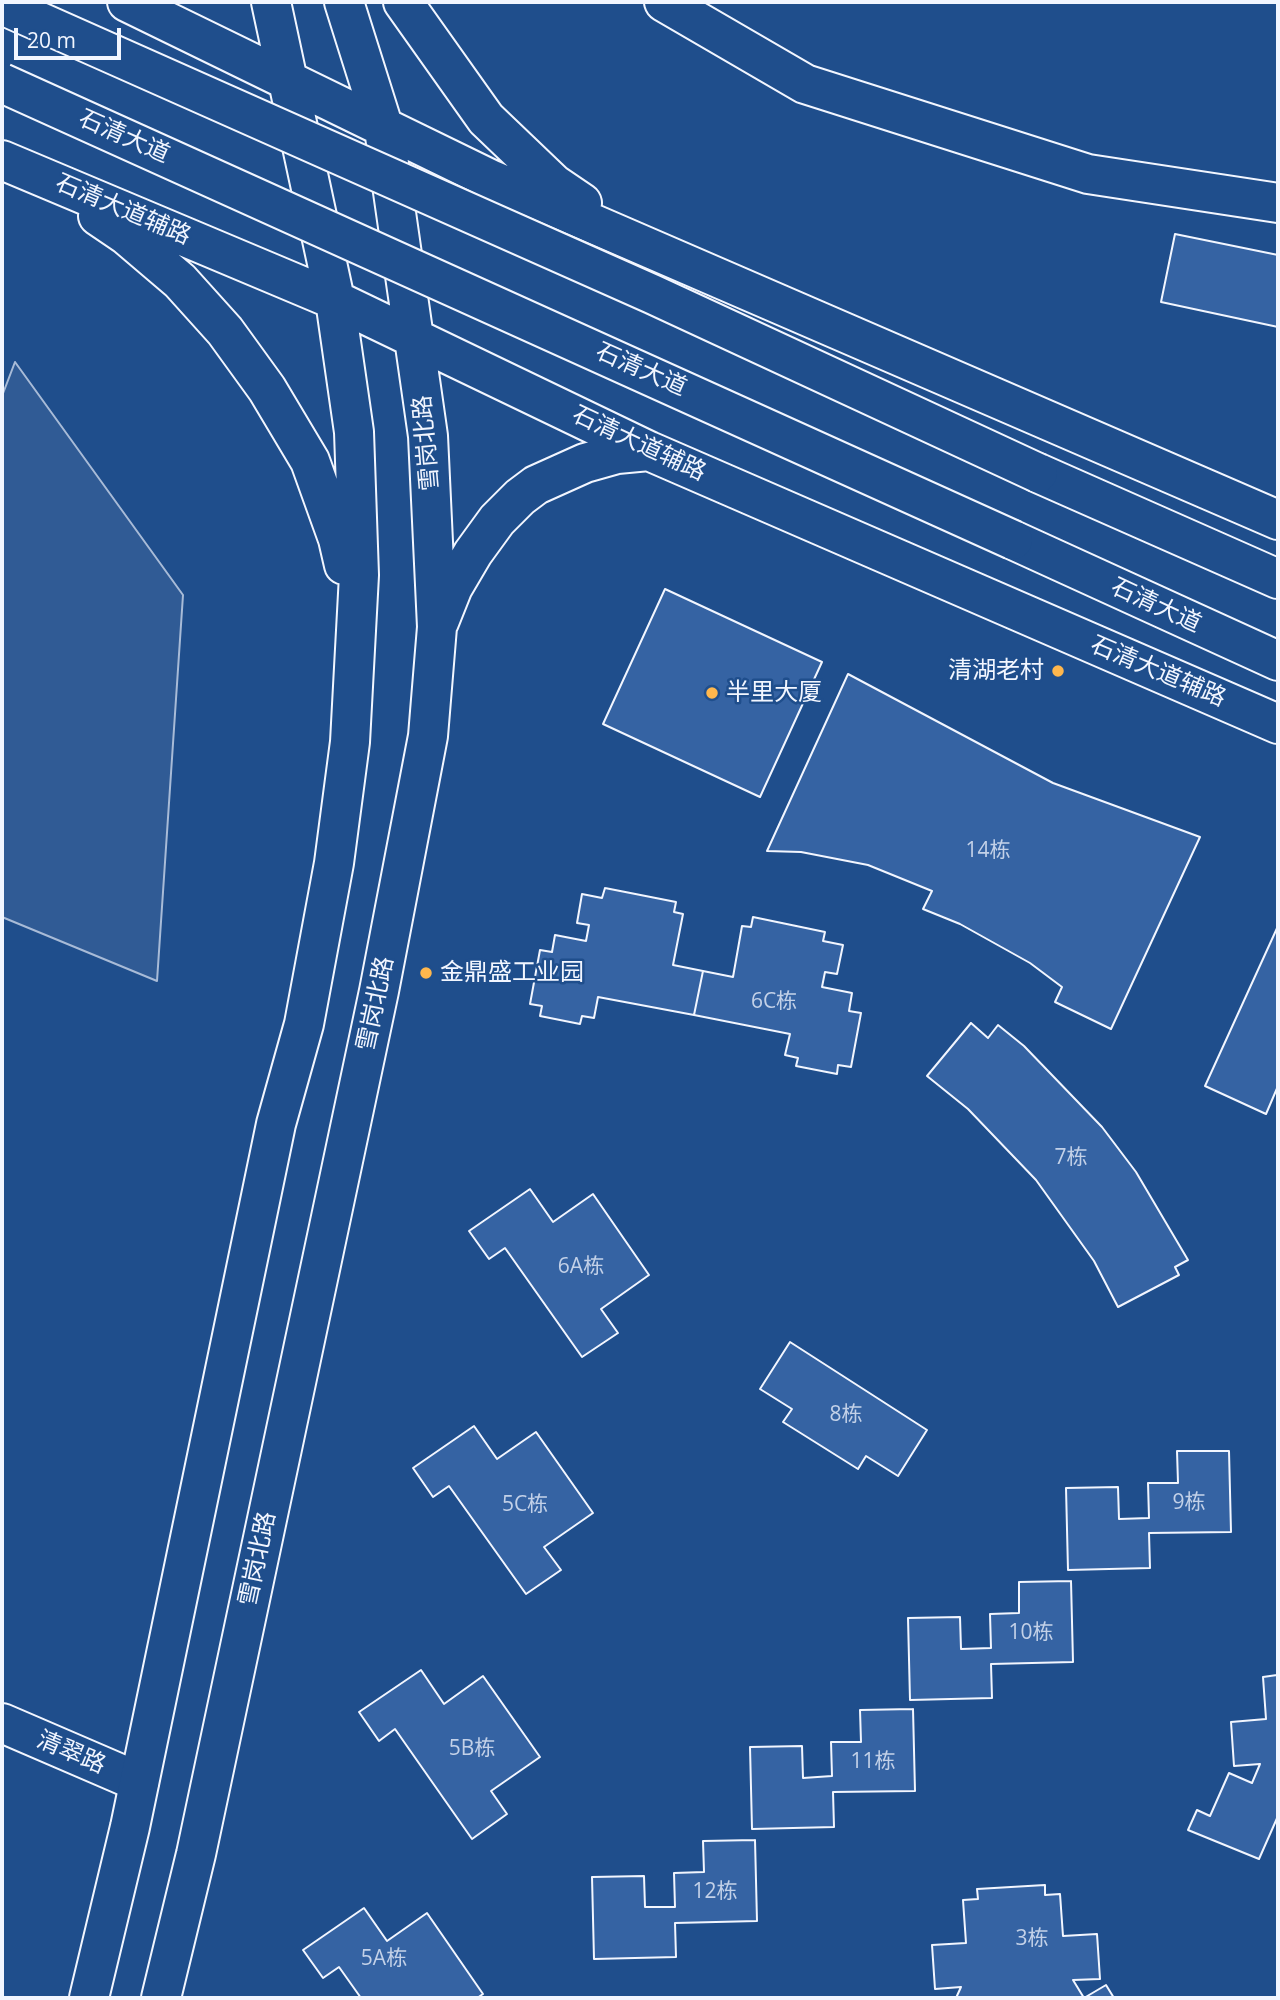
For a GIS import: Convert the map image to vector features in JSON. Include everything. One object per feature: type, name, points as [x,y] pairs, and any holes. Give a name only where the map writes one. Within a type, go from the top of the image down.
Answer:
[{"type":"main road","points":[[127,2],[384,129],[648,248],[1278,520]]},
{"type":"main road","points":[[89,1998],[139,1782],[276,1124],[304,1024],[334,863],[348,756],[359,575],[354,432],[335,300],[271,2]]},
{"type":"main road","name":"雪岗北路","points":[[161,1998],[196,1854],[409,845],[428,736],[437,627],[428,436],[416,336],[384,129],[344,2]]},
{"type":"main road","points":[[403,2],[486,120],[554,184],[648,248]]},
{"type":"main road","points":[[664,2],[805,84],[1088,174],[1278,203]]},
{"type":"main road","points":[[2,5],[652,294],[1038,473],[1278,579]]},
{"type":"main road","name":"石清大道","points":[[2,83],[1278,661]]},
{"type":"main road","name":"石清大道辅路","points":[[2,160],[335,300],[416,336],[649,451],[1278,724]]},
{"type":"main road","points":[[38,176],[126,235],[180,281],[225,331],[310,461],[338,539],[357,619]]},
{"type":"main road","points":[[437,627],[453,587],[473,553],[497,520],[520,497],[555,475],[584,463],[617,454],[649,451]]},
{"type":"main road","name":"清翠路","points":[[2,1723],[139,1782]]},
{"type":"shaded area","points":[[15,362],[183,595],[157,981],[2,917],[2,396]]},
{"type":"building","points":[[1175,234],[1278,255],[1278,327],[1161,302]]},
{"type":"building","name":"半里大厦","points":[[665,589],[822,662],[760,797],[603,724]]},
{"type":"building","points":[[848,674],[1053,783],[1200,837],[1111,1029],[1055,1002],[1062,987],[1030,963],[960,924],[923,909],[932,891],[868,865],[801,852],[767,851]]},
{"type":"building","points":[[605,888],[676,902],[674,912],[683,914],[673,965],[703,971],[694,1015],[598,997],[594,1018],[582,1016],[580,1024],[540,1016],[542,1006],[530,1004],[540,950],[552,952],[555,935],[586,941],[589,925],[577,923],[582,894],[602,898]]},
{"type":"building","points":[[753,917],[825,932],[823,941],[843,945],[837,974],[825,972],[822,987],[852,993],[849,1011],[861,1013],[851,1067],[838,1065],[837,1074],[796,1066],[798,1058],[785,1055],[790,1034],[694,1015],[703,971],[733,977],[742,926],[751,927]]},
{"type":"building","points":[[1278,926],[1278,1086],[1266,1114],[1205,1086]]},
{"type":"building","points":[[971,1023],[988,1038],[998,1025],[1024,1046],[1102,1127],[1136,1172],[1188,1260],[1175,1267],[1179,1275],[1118,1307],[1094,1261],[1036,1180],[968,1109],[927,1076]]},
{"type":"building","points":[[530,1189],[553,1222],[593,1194],[649,1275],[601,1309],[618,1333],[582,1357],[505,1248],[489,1259],[469,1231]]},
{"type":"building","points":[[790,1342],[927,1430],[898,1476],[866,1456],[858,1469],[783,1422],[792,1409],[760,1389]]},
{"type":"building","points":[[474,1426],[497,1459],[536,1432],[593,1513],[544,1547],[561,1570],[526,1594],[449,1486],[433,1497],[413,1468]]},
{"type":"building","points":[[1177,1451],[1229,1451],[1231,1532],[1149,1533],[1150,1568],[1068,1570],[1066,1488],[1118,1487],[1119,1519],[1149,1518],[1148,1483],[1178,1483]]},
{"type":"building","points":[[1071,1581],[1073,1662],[991,1664],[992,1698],[910,1700],[908,1618],[960,1617],[961,1649],[991,1648],[990,1614],[1019,1613],[1019,1582]]},
{"type":"building","points":[[1277,1666],[1278,1816],[1259,1859],[1188,1830],[1197,1810],[1210,1816],[1229,1773],[1252,1783],[1260,1764],[1234,1766],[1231,1722],[1266,1719],[1263,1677],[1277,1675]]},
{"type":"building","points":[[421,1670],[444,1704],[483,1676],[540,1757],[491,1791],[507,1814],[472,1839],[395,1729],[379,1741],[359,1712]]},
{"type":"building","points":[[913,1709],[915,1791],[833,1792],[834,1827],[752,1829],[750,1747],[802,1746],[803,1778],[832,1776],[831,1742],[861,1742],[860,1710]]},
{"type":"building","points":[[755,1840],[757,1921],[675,1923],[676,1957],[594,1959],[592,1877],[644,1876],[645,1907],[675,1907],[674,1873],[704,1872],[703,1841]]},
{"type":"building","points":[[1045,1885],[1045,1895],[1060,1894],[1063,1936],[1097,1934],[1100,1979],[1073,1980],[1084,1998],[956,1998],[961,1987],[935,1989],[932,1945],[966,1943],[963,1900],[978,1899],[977,1889]]},
{"type":"building","points":[[364,1908],[387,1941],[427,1913],[483,1994],[477,1998],[361,1998],[339,1967],[323,1978],[303,1950]]},
{"type":"building","points":[[1106,1985],[1114,1998],[1084,1998]]},
{"type":"place","name":"清湖老村","points":[[1058,671]]},
{"type":"place","name":"半里大厦","points":[[712,693]]},
{"type":"place","name":"金鼎盛工业园","points":[[426,973]]}]
